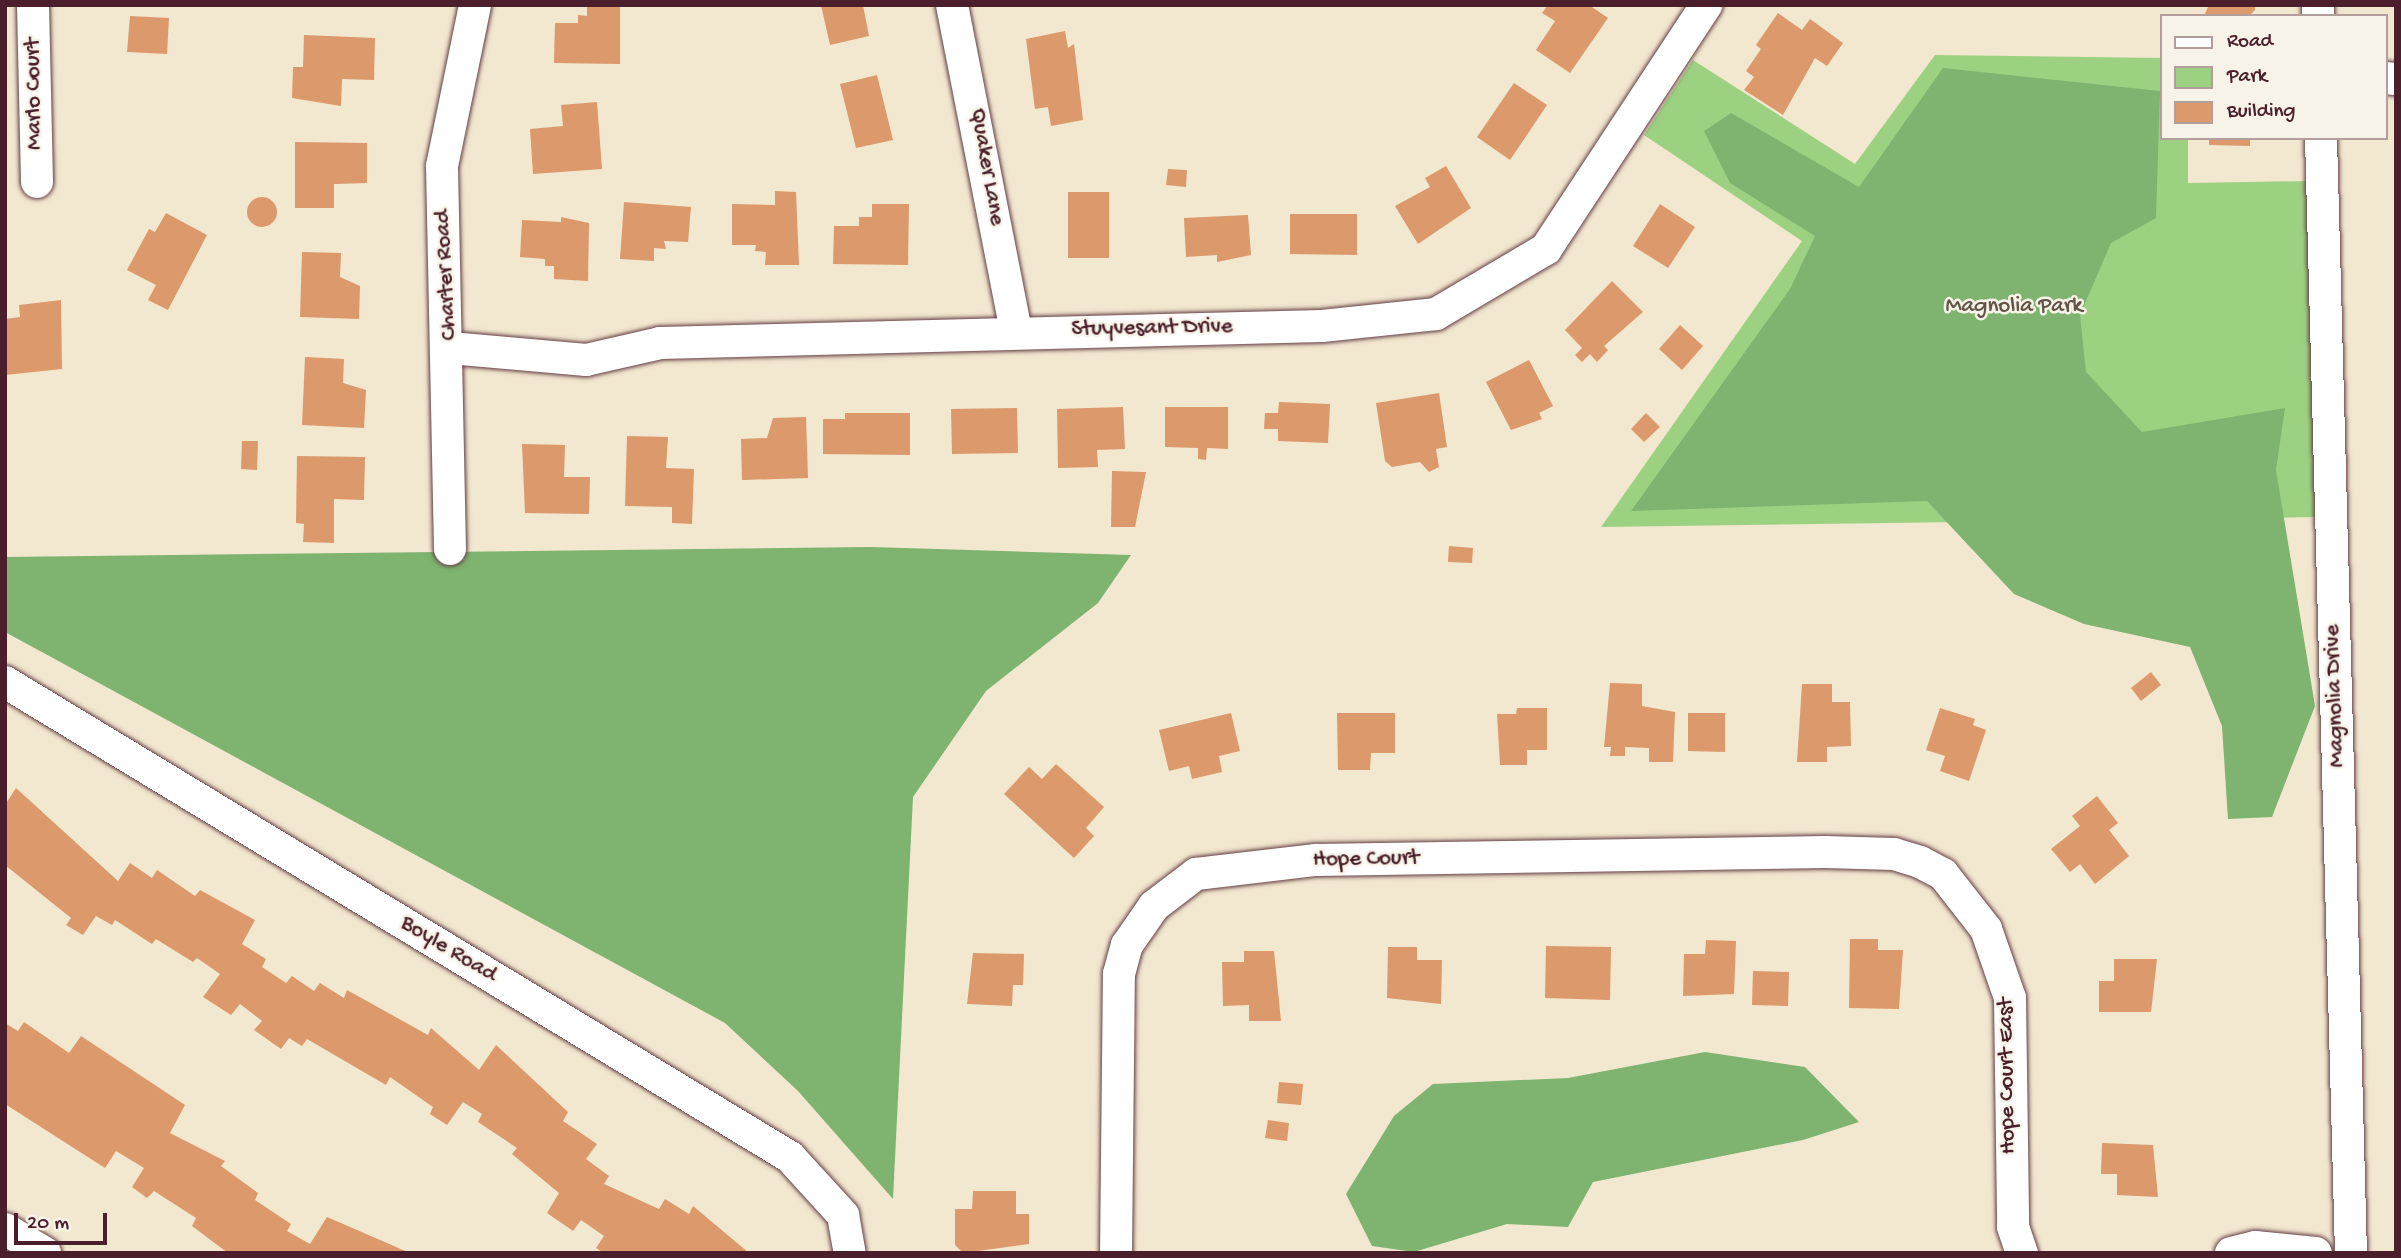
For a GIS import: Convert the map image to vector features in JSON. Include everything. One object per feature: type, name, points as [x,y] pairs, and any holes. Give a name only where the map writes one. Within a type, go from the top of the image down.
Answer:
[{"type":"street","name":"Marlo Court","points":[[33,5],[37,182]]},
{"type":"street","name":"Charter Road","points":[[450,549],[450,348],[442,166],[475,5]]},
{"type":"street","name":"Quaker Lane","points":[[952,5],[1016,330]]},
{"type":"street","name":"Stuyvesant Drive","points":[[450,348],[586,360],[660,343],[1016,330],[1322,326],[1436,314],[1546,249],[1706,5]]},
{"type":"street","name":"Magnolia Drive","points":[[2321,140],[2350,1253]]},
{"type":"street","name":"Boyle Road","points":[[5,682],[790,1157],[843,1215],[850,1253]]},
{"type":"street","name":"Hope Court","points":[[1116,1253],[1119,974],[1127,944],[1154,906],[1196,874],[1316,860],[1825,852],[1894,854],[1942,874]]},
{"type":"street","name":"Hope Court East","points":[[1942,874],[1986,929],[2010,998],[2012,1214],[2022,1253]]},
{"type":"street","points":[[5,1229],[45,1253]]},
{"type":"street","points":[[2231,1253],[2255,1247],[2316,1253]]},
{"type":"green space","name":"Magnolia Park","points":[[1935,55],[2160,58],[2160,140],[2188,140],[2188,183],[2311,181],[2319,517],[1601,527],[1802,241],[1644,135],[1693,60],[1855,164]]},
{"type":"green space","name":"Magnolia Park","points":[[1943,68],[2160,91],[2156,218],[2111,243],[2080,315],[2086,372],[2142,432],[2285,408],[2276,470],[2315,706],[2272,817],[2228,819],[2222,726],[2190,647],[2084,624],[2014,594],[1927,501],[1631,511],[1790,289],[1815,236],[1730,183],[1704,131],[1731,113],[1859,187]]},
{"type":"green space","points":[[871,547],[1131,555],[1098,603],[986,691],[913,797],[893,1199],[798,1091],[725,1023],[5,632],[5,557]]},
{"type":"green space","points":[[1705,1052],[1805,1067],[1859,1122],[1803,1140],[1593,1182],[1568,1227],[1507,1224],[1414,1252],[1372,1246],[1346,1194],[1394,1116],[1433,1084],[1568,1078]]},
{"type":"building","points":[[587,5],[620,5],[620,64],[554,63],[555,23],[578,23],[578,15],[587,16]]},
{"type":"building","points":[[821,5],[863,5],[869,36],[830,45]]},
{"type":"building","points":[[1548,5],[1589,5],[1608,18],[1570,73],[1536,50],[1555,21],[1542,13]]},
{"type":"building","points":[[2209,5],[2255,5],[2251,14],[2205,14]]},
{"type":"building","points":[[1778,13],[1802,30],[1810,19],[1843,43],[1827,66],[1815,58],[1783,115],[1744,90],[1754,77],[1746,71],[1761,49],[1756,45]]},
{"type":"building","points":[[130,16],[169,18],[167,54],[127,52]]},
{"type":"building","points":[[1065,31],[1068,48],[1074,44],[1083,120],[1051,126],[1048,107],[1035,109],[1026,39]]},
{"type":"building","points":[[304,35],[375,38],[374,80],[342,79],[341,106],[292,98],[293,67],[303,67]]},
{"type":"building","points":[[877,75],[893,140],[856,148],[840,84]]},
{"type":"building","points":[[1514,83],[1547,105],[1510,160],[1477,137]]},
{"type":"building","points":[[597,102],[602,169],[533,174],[530,129],[563,126],[561,105]]},
{"type":"building","points":[[2209,140],[2250,140],[2250,146],[2209,145]]},
{"type":"building","points":[[295,142],[367,143],[367,183],[334,184],[334,208],[295,208]]},
{"type":"building","points":[[1446,166],[1471,208],[1418,244],[1395,206],[1430,187],[1425,178]]},
{"type":"building","points":[[1168,169],[1187,170],[1186,187],[1166,185]]},
{"type":"building","points":[[775,191],[796,192],[799,265],[765,265],[766,252],[755,251],[756,245],[732,245],[732,204],[775,205]]},
{"type":"building","points":[[1068,192],[1109,192],[1109,258],[1068,258]]},
{"type":"building","points":[[262,197],[273,201],[277,212],[273,223],[262,227],[251,223],[247,212],[251,201]]},
{"type":"building","points":[[624,202],[691,207],[688,242],[664,241],[666,249],[654,248],[654,261],[620,259]]},
{"type":"building","points":[[872,204],[909,204],[908,265],[833,264],[834,226],[859,226],[859,217],[872,217]]},
{"type":"building","points":[[1660,204],[1695,227],[1668,268],[1633,246]]},
{"type":"building","points":[[166,213],[207,235],[168,310],[148,300],[156,285],[127,270],[149,229],[155,232]]},
{"type":"building","points":[[1290,214],[1357,214],[1357,255],[1290,254]]},
{"type":"building","points":[[1248,215],[1251,255],[1217,262],[1217,255],[1186,257],[1184,218]]},
{"type":"building","points":[[561,217],[589,223],[588,281],[554,279],[554,266],[545,266],[545,259],[520,257],[522,220],[561,222]]},
{"type":"building","points":[[302,252],[341,253],[340,277],[360,286],[359,319],[300,317]]},
{"type":"building","points":[[1612,281],[1643,312],[1604,346],[1608,350],[1597,362],[1590,354],[1582,362],[1575,355],[1582,348],[1565,330]]},
{"type":"building","points":[[61,300],[62,369],[5,375],[5,319],[20,317],[19,305]]},
{"type":"building","points":[[1680,325],[1703,346],[1682,370],[1659,349]]},
{"type":"building","points":[[305,357],[344,359],[343,383],[366,390],[364,428],[302,425]]},
{"type":"building","points":[[1529,360],[1553,406],[1539,413],[1542,419],[1511,430],[1486,382]]},
{"type":"building","points":[[1439,393],[1447,447],[1436,449],[1439,467],[1429,472],[1420,462],[1392,467],[1385,461],[1376,403]]},
{"type":"building","points":[[1279,402],[1330,404],[1328,443],[1278,441],[1278,429],[1264,429],[1265,413],[1278,413]]},
{"type":"building","points":[[1123,407],[1125,449],[1097,450],[1098,467],[1058,468],[1057,409]]},
{"type":"building","points":[[1165,407],[1228,407],[1228,449],[1207,448],[1206,460],[1198,459],[1198,448],[1165,447]]},
{"type":"building","points":[[1017,408],[1018,453],[952,454],[951,409]]},
{"type":"building","points":[[845,413],[910,413],[910,455],[823,454],[823,419],[845,419]]},
{"type":"building","points":[[1646,413],[1660,427],[1644,442],[1631,429]]},
{"type":"building","points":[[806,417],[808,478],[742,480],[741,439],[767,438],[773,418]]},
{"type":"building","points":[[627,436],[668,437],[666,468],[694,469],[692,524],[672,523],[672,507],[625,506]]},
{"type":"building","points":[[242,441],[258,441],[257,470],[241,469]]},
{"type":"building","points":[[522,444],[565,445],[564,477],[590,477],[589,514],[525,513]]},
{"type":"building","points":[[297,456],[365,457],[364,500],[334,499],[334,543],[303,542],[304,524],[296,523]]},
{"type":"building","points":[[1112,471],[1146,472],[1135,527],[1111,527]]},
{"type":"building","points":[[1449,546],[1473,548],[1472,563],[1448,562]]},
{"type":"building","points":[[2151,672],[2161,685],[2141,701],[2131,688]]},
{"type":"building","points":[[1610,683],[1642,684],[1642,706],[1675,712],[1673,762],[1649,762],[1649,748],[1625,747],[1625,756],[1610,756],[1611,747],[1604,747]]},
{"type":"building","points":[[1802,684],[1832,684],[1832,702],[1850,702],[1851,746],[1827,747],[1827,762],[1797,762]]},
{"type":"building","points":[[1517,708],[1547,708],[1547,750],[1527,750],[1527,765],[1500,765],[1497,714],[1516,714]]},
{"type":"building","points":[[1940,708],[1975,719],[1973,725],[1986,730],[1969,781],[1940,771],[1945,756],[1926,750]]},
{"type":"building","points":[[1231,713],[1240,751],[1219,756],[1222,772],[1192,779],[1189,766],[1169,771],[1159,730]]},
{"type":"building","points":[[1337,713],[1395,713],[1395,753],[1371,753],[1370,770],[1338,770]]},
{"type":"building","points":[[1688,713],[1725,713],[1725,752],[1688,751]]},
{"type":"building","points":[[1056,764],[1104,807],[1086,828],[1094,836],[1074,858],[1004,794],[1029,767],[1042,779]]},
{"type":"building","points":[[16,788],[118,881],[130,863],[152,878],[157,870],[195,896],[200,890],[255,920],[242,944],[266,959],[262,967],[286,983],[292,976],[314,991],[320,983],[344,998],[347,990],[428,1035],[431,1028],[479,1070],[496,1045],[568,1112],[563,1121],[597,1144],[586,1159],[609,1176],[604,1184],[659,1209],[665,1199],[689,1214],[693,1206],[749,1253],[604,1253],[596,1248],[604,1236],[581,1220],[573,1231],[547,1213],[559,1193],[512,1154],[517,1148],[478,1122],[482,1114],[463,1102],[447,1125],[430,1114],[433,1107],[390,1077],[386,1085],[307,1039],[302,1046],[289,1038],[281,1049],[254,1030],[262,1021],[240,1004],[231,1015],[203,997],[220,974],[197,958],[193,962],[156,939],[152,944],[115,920],[112,925],[96,916],[83,935],[66,925],[71,918],[5,865],[5,805]]},
{"type":"building","points":[[2097,796],[2118,823],[2109,830],[2129,856],[2095,884],[2080,864],[2070,872],[2051,849],[2080,826],[2072,816]]},
{"type":"building","points":[[1850,939],[1878,939],[1878,950],[1903,950],[1899,1009],[1849,1008]]},
{"type":"building","points":[[1706,940],[1736,941],[1734,994],[1683,996],[1684,954],[1705,954]]},
{"type":"building","points":[[1546,946],[1611,947],[1610,1000],[1545,998]]},
{"type":"building","points":[[1388,947],[1417,947],[1417,960],[1442,960],[1441,1004],[1387,998]]},
{"type":"building","points":[[1244,951],[1274,951],[1281,1021],[1249,1021],[1249,1005],[1223,1006],[1222,962],[1244,962]]},
{"type":"building","points":[[973,953],[1024,954],[1023,985],[1013,985],[1012,1006],[967,1004]]},
{"type":"building","points":[[2114,959],[2157,959],[2151,1012],[2099,1012],[2099,981],[2114,981]]},
{"type":"building","points":[[1753,971],[1789,972],[1788,1006],[1752,1005]]},
{"type":"building","points":[[24,1022],[69,1053],[81,1036],[185,1105],[170,1133],[225,1161],[221,1166],[258,1193],[255,1200],[291,1224],[287,1231],[310,1244],[327,1217],[410,1253],[228,1253],[192,1226],[196,1218],[154,1191],[147,1198],[132,1187],[144,1168],[116,1151],[105,1168],[5,1104],[5,1023],[18,1031]]},
{"type":"building","points":[[1279,1082],[1303,1084],[1301,1105],[1277,1103]]},
{"type":"building","points":[[1268,1120],[1289,1123],[1287,1141],[1265,1138]]},
{"type":"building","points":[[2102,1143],[2153,1145],[2158,1197],[2117,1195],[2117,1174],[2101,1174]]},
{"type":"building","points":[[973,1191],[1016,1191],[1016,1214],[1029,1214],[1029,1244],[963,1253],[955,1245],[955,1209],[972,1209]]}]
